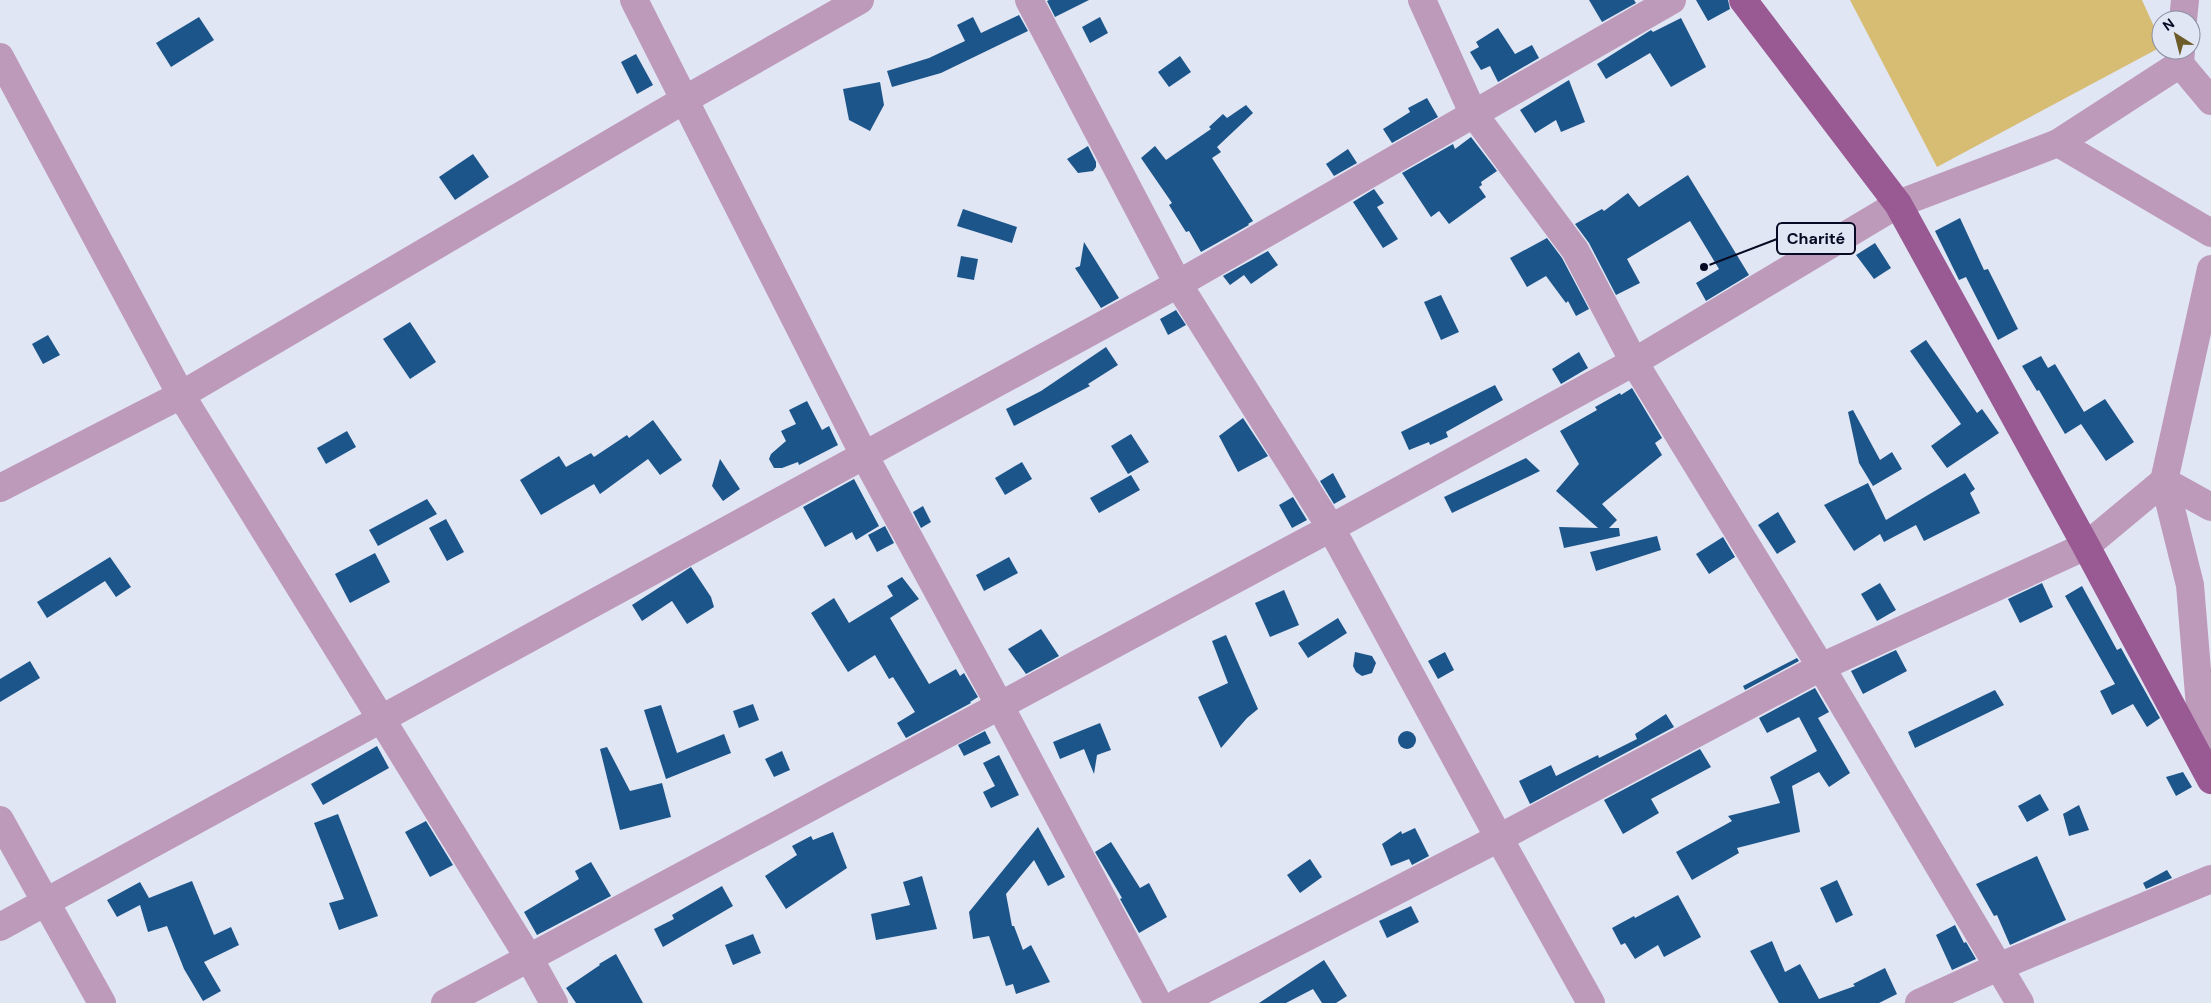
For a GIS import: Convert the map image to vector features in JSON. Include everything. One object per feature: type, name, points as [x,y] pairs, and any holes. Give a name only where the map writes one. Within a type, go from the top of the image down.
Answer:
[{"type":"main road","points":[[1743,0],[1898,204],[2086,546],[2208,774]]},
{"type":"street","points":[[634,0],[864,456],[1158,1003]]},
{"type":"street","points":[[0,488],[181,395],[684,100],[860,0]]},
{"type":"street","points":[[1029,0],[1178,284],[1331,528],[1498,838],[1591,1003]]},
{"type":"street","points":[[1422,0],[1473,113],[1575,250],[1634,362],[1821,667],[2020,1003]]},
{"type":"street","points":[[0,926],[1178,284],[1672,0]]},
{"type":"street","points":[[0,57],[181,395],[529,958],[554,1003]]},
{"type":"street","points":[[446,1003],[1331,528],[1634,362],[1898,204],[2058,143],[2176,60]]},
{"type":"street","points":[[2182,60],[2211,101]]},
{"type":"street","points":[[2058,143],[2211,233]]},
{"type":"street","points":[[2208,774],[2190,584],[2164,481],[2211,270]]},
{"type":"street","points":[[1178,1003],[1498,838],[1821,667],[2086,546],[2164,481]]},
{"type":"street","points":[[2164,481],[2211,507]]},
{"type":"street","points":[[0,820],[102,1003]]},
{"type":"street","points":[[1919,1003],[1998,967],[2211,879]]},
{"type":"shaded area","points":[[1850,0],[2142,0],[2151,20],[2151,52],[1937,167]]},
{"type":"building","points":[[1089,0],[1055,17],[1047,1]]},
{"type":"building","points":[[1589,0],[1634,0],[1636,3],[1602,22]]},
{"type":"building","points":[[1696,0],[1728,0],[1730,9],[1708,21]]},
{"type":"building","points":[[1019,15],[1028,31],[941,73],[892,87],[887,71],[929,58],[965,41],[957,25],[973,17],[981,33]]},
{"type":"building","points":[[199,17],[214,40],[171,67],[156,43]]},
{"type":"building","points":[[1100,17],[1108,33],[1090,43],[1082,27]]},
{"type":"building","points":[[1681,18],[1706,67],[1671,87],[1650,53],[1606,79],[1597,64],[1651,30],[1653,32]]},
{"type":"building","points":[[1498,28],[1515,54],[1532,45],[1539,58],[1498,82],[1490,66],[1481,70],[1470,52],[1479,47],[1476,42]]},
{"type":"building","points":[[636,54],[653,85],[637,94],[621,62]]},
{"type":"building","points":[[1180,56],[1191,72],[1169,87],[1158,72]]},
{"type":"building","points":[[1569,80],[1585,122],[1561,132],[1556,120],[1535,133],[1520,110]]},
{"type":"building","points":[[880,82],[884,105],[870,131],[849,120],[843,89]]},
{"type":"building","points":[[1427,98],[1438,117],[1392,143],[1383,129],[1410,112],[1408,108]]},
{"type":"building","points":[[1246,105],[1253,113],[1217,147],[1221,152],[1212,158],[1253,221],[1201,252],[1189,231],[1186,232],[1169,205],[1172,203],[1141,158],[1155,146],[1166,160],[1211,129],[1209,127],[1223,114],[1227,118]]},
{"type":"building","points":[[1471,137],[1497,171],[1481,182],[1482,185],[1479,187],[1486,197],[1449,224],[1439,211],[1431,217],[1402,173],[1453,144],[1455,149]]},
{"type":"building","points":[[1088,146],[1096,162],[1096,167],[1093,171],[1078,173],[1067,159]]},
{"type":"building","points":[[1348,149],[1357,163],[1334,176],[1326,164]]},
{"type":"building","points":[[473,154],[489,177],[455,200],[439,177]]},
{"type":"building","points":[[1688,175],[1749,275],[1706,301],[1696,283],[1719,269],[1690,221],[1627,259],[1640,283],[1616,295],[1589,243],[1575,224],[1602,209],[1604,211],[1628,193],[1639,207]]},
{"type":"building","points":[[1374,189],[1384,203],[1377,207],[1398,239],[1383,248],[1353,202]]},
{"type":"building","points":[[963,209],[1017,227],[1012,243],[957,226]]},
{"type":"building","points":[[1960,218],[1984,270],[1988,269],[2018,329],[1998,340],[1966,277],[1959,280],[1935,231]]},
{"type":"building","points":[[1547,238],[1562,258],[1589,309],[1576,316],[1568,301],[1566,303],[1546,276],[1527,287],[1510,258]]},
{"type":"building","points":[[1084,242],[1119,298],[1101,308],[1075,268],[1080,266]]},
{"type":"building","points":[[1875,243],[1891,268],[1874,279],[1856,255]]},
{"type":"building","points":[[1268,251],[1278,265],[1251,284],[1244,275],[1230,285],[1223,276]]},
{"type":"building","points":[[961,256],[978,259],[974,280],[957,277]]},
{"type":"building","points":[[1441,295],[1459,332],[1441,340],[1424,302]]},
{"type":"building","points":[[1176,310],[1186,325],[1168,335],[1160,319]]},
{"type":"building","points":[[410,322],[436,362],[410,379],[383,339]]},
{"type":"building","points":[[48,335],[60,355],[43,364],[32,344]]},
{"type":"building","points":[[1926,340],[1977,413],[1982,409],[1999,433],[1947,468],[1931,446],[1961,424],[1910,351]]},
{"type":"building","points":[[1106,347],[1118,365],[1088,384],[1090,386],[1014,426],[1006,409],[1041,391]]},
{"type":"building","points":[[1579,352],[1588,368],[1561,384],[1552,369]]},
{"type":"building","points":[[2041,356],[2048,368],[2055,364],[2084,412],[2105,399],[2134,442],[2106,461],[2081,424],[2065,434],[2039,390],[2037,391],[2022,366]]},
{"type":"building","points":[[1495,385],[1503,400],[1446,432],[1448,437],[1430,445],[1429,442],[1409,450],[1401,432]]},
{"type":"building","points":[[1632,388],[1662,438],[1655,443],[1662,455],[1602,504],[1617,520],[1609,528],[1619,528],[1620,536],[1564,548],[1559,527],[1598,528],[1556,491],[1579,464],[1560,431],[1597,410],[1595,407]]},
{"type":"building","points":[[807,401],[822,430],[829,426],[838,445],[799,465],[798,462],[782,468],[774,468],[769,459],[771,454],[786,441],[781,431],[796,424],[789,410]]},
{"type":"building","points":[[1853,410],[1880,460],[1892,452],[1902,469],[1873,486],[1859,463],[1848,412]]},
{"type":"building","points":[[1243,418],[1268,456],[1238,472],[1219,436]]},
{"type":"building","points":[[653,420],[682,460],[660,475],[648,459],[600,494],[594,484],[541,515],[520,480],[559,456],[566,467],[591,453],[594,457],[627,435],[629,438]]},
{"type":"building","points":[[347,431],[356,447],[326,464],[317,448]]},
{"type":"building","points":[[1131,434],[1149,462],[1128,474],[1111,446]]},
{"type":"building","points":[[1526,458],[1540,471],[1452,513],[1444,497]]},
{"type":"building","points":[[720,459],[740,489],[723,501],[712,486]]},
{"type":"building","points":[[1022,462],[1032,479],[1005,495],[995,478]]},
{"type":"building","points":[[1333,473],[1346,497],[1334,504],[1320,481]]},
{"type":"building","points":[[1965,473],[1975,489],[1970,493],[1980,513],[1924,541],[1916,525],[1884,542],[1880,534],[1854,551],[1824,505],[1868,483],[1886,520]]},
{"type":"building","points":[[1131,475],[1140,490],[1099,513],[1090,498]]},
{"type":"building","points":[[854,479],[879,526],[856,540],[852,532],[825,547],[803,507]]},
{"type":"building","points":[[1293,497],[1307,520],[1292,528],[1279,505]]},
{"type":"building","points":[[427,499],[437,514],[378,546],[369,530]]},
{"type":"building","points":[[923,506],[931,522],[921,528],[913,512]]},
{"type":"building","points":[[1778,512],[1796,542],[1777,554],[1758,525]]},
{"type":"building","points":[[446,519],[464,552],[447,561],[429,528]]},
{"type":"building","points":[[885,526],[894,543],[877,552],[868,535]]},
{"type":"building","points":[[1657,536],[1661,550],[1596,571],[1590,552]]},
{"type":"building","points":[[1723,537],[1735,557],[1709,574],[1696,554]]},
{"type":"building","points":[[375,553],[390,582],[350,603],[335,574]]},
{"type":"building","points":[[110,557],[131,587],[116,597],[105,581],[47,618],[37,602]]},
{"type":"building","points":[[1009,557],[1018,573],[984,591],[976,575]]},
{"type":"building","points":[[691,567],[711,597],[714,607],[687,624],[672,601],[642,621],[632,605]]},
{"type":"building","points":[[902,577],[919,599],[890,618],[929,684],[956,669],[960,676],[964,673],[978,697],[971,703],[906,738],[897,723],[915,712],[893,677],[889,679],[875,655],[848,672],[811,613],[834,598],[849,623],[893,596],[887,586]]},
{"type":"building","points":[[1880,583],[1896,610],[1877,621],[1861,594]]},
{"type":"building","points":[[2042,583],[2053,607],[2020,623],[2008,599]]},
{"type":"building","points":[[2082,586],[2117,650],[2121,648],[2160,718],[2147,727],[2133,704],[2112,715],[2100,691],[2115,684],[2065,596]]},
{"type":"building","points":[[1284,590],[1299,625],[1270,637],[1255,603]]},
{"type":"building","points":[[1338,618],[1347,633],[1308,658],[1298,643]]},
{"type":"building","points":[[1041,629],[1059,656],[1026,674],[1008,649]]},
{"type":"building","points":[[1226,635],[1258,709],[1247,718],[1221,748],[1198,697],[1228,683],[1212,641]]},
{"type":"building","points":[[1896,650],[1907,671],[1863,694],[1851,671]]},
{"type":"building","points":[[1355,652],[1372,656],[1376,663],[1372,673],[1362,676],[1356,672],[1353,666]]},
{"type":"building","points":[[1445,652],[1454,670],[1438,679],[1428,661]]},
{"type":"building","points":[[1797,658],[1799,661],[1745,690],[1743,686]]},
{"type":"building","points":[[30,661],[40,678],[0,702],[0,679]]},
{"type":"building","points":[[1815,688],[1829,712],[1818,718],[1850,773],[1829,787],[1819,772],[1792,786],[1800,832],[1737,848],[1739,853],[1692,880],[1676,852],[1732,821],[1728,816],[1780,803],[1770,777],[1817,751],[1799,717],[1767,733],[1759,718]]},
{"type":"building","points":[[1995,690],[2004,705],[1915,748],[1908,732]]},
{"type":"building","points":[[753,704],[759,720],[739,728],[733,711]]},
{"type":"building","points":[[661,705],[677,753],[724,734],[731,753],[666,779],[644,710]]},
{"type":"building","points":[[1666,714],[1674,727],[1530,804],[1519,781],[1551,765],[1556,776],[1598,755],[1599,758],[1637,739],[1635,734]]},
{"type":"building","points":[[1100,723],[1111,750],[1097,755],[1094,774],[1084,749],[1060,759],[1053,742]]},
{"type":"building","points":[[985,731],[991,743],[964,756],[958,745]]},
{"type":"building","points":[[1403,731],[1411,731],[1416,736],[1414,747],[1403,749],[1398,744],[1398,736]]},
{"type":"building","points":[[377,746],[389,768],[323,805],[311,784]]},
{"type":"building","points":[[607,747],[630,791],[662,783],[671,817],[620,830],[600,749]]},
{"type":"building","points":[[1700,749],[1711,767],[1651,799],[1659,813],[1623,834],[1604,800]]},
{"type":"building","points":[[782,751],[790,770],[774,777],[765,759]]},
{"type":"building","points":[[999,755],[1019,795],[991,808],[983,792],[995,786],[983,763]]},
{"type":"building","points":[[2183,772],[2192,787],[2176,796],[2166,777]]},
{"type":"building","points":[[2040,794],[2049,810],[2027,822],[2018,806]]},
{"type":"building","points":[[2079,805],[2089,830],[2069,836],[2063,814]]},
{"type":"building","points":[[338,814],[378,916],[339,930],[329,903],[344,899],[314,823]]},
{"type":"building","points":[[426,821],[453,865],[430,877],[405,832]]},
{"type":"building","points":[[1038,827],[1065,877],[1048,886],[1034,860],[1006,894],[1012,926],[1014,926],[1023,950],[1031,945],[1050,982],[1016,994],[1013,984],[1006,986],[989,936],[973,939],[969,912]]},
{"type":"building","points":[[1415,828],[1429,856],[1412,865],[1409,859],[1391,866],[1382,844],[1401,831],[1402,834]]},
{"type":"building","points":[[833,832],[847,868],[786,909],[765,876],[797,855],[792,846],[811,836],[813,840]]},
{"type":"building","points":[[1111,842],[1140,888],[1149,883],[1167,917],[1139,933],[1120,899],[1122,898],[1095,852]]},
{"type":"building","points":[[2037,856],[2066,920],[2010,945],[1997,915],[1994,916],[1976,884]]},
{"type":"building","points":[[1310,859],[1322,877],[1300,893],[1287,875]]},
{"type":"building","points":[[591,862],[611,896],[537,935],[524,912],[579,879],[575,871]]},
{"type":"building","points":[[2167,870],[2172,878],[2146,889],[2143,883]]},
{"type":"building","points":[[922,876],[937,929],[876,940],[871,914],[910,905],[903,882]]},
{"type":"building","points":[[1837,880],[1853,915],[1836,923],[1820,888]]},
{"type":"building","points":[[192,881],[214,935],[231,927],[239,945],[204,962],[221,991],[203,1001],[184,969],[167,926],[148,932],[140,905],[117,917],[107,900],[140,882],[149,898]]},
{"type":"building","points":[[722,886],[733,906],[663,947],[654,929],[674,919],[672,915]]},
{"type":"building","points":[[1678,895],[1701,937],[1664,957],[1658,945],[1635,959],[1625,943],[1621,945],[1612,928]]},
{"type":"building","points":[[1411,906],[1419,922],[1387,938],[1379,921]]},
{"type":"building","points":[[1955,925],[1964,943],[1966,942],[1976,959],[1952,970],[1936,935]]},
{"type":"building","points":[[753,934],[761,953],[733,965],[725,945]]},
{"type":"building","points":[[1772,941],[1785,972],[1800,964],[1819,999],[1855,986],[1853,984],[1885,968],[1897,994],[1879,1003],[1779,1003],[1750,951]]},
{"type":"building","points":[[616,954],[643,1003],[576,1003],[566,988]]},
{"type":"building","points":[[1324,960],[1347,996],[1336,1003],[1322,1003],[1313,989],[1286,1003],[1259,1003]]},
{"type":"place","name":"Charité","points":[[1704,267]]}]
